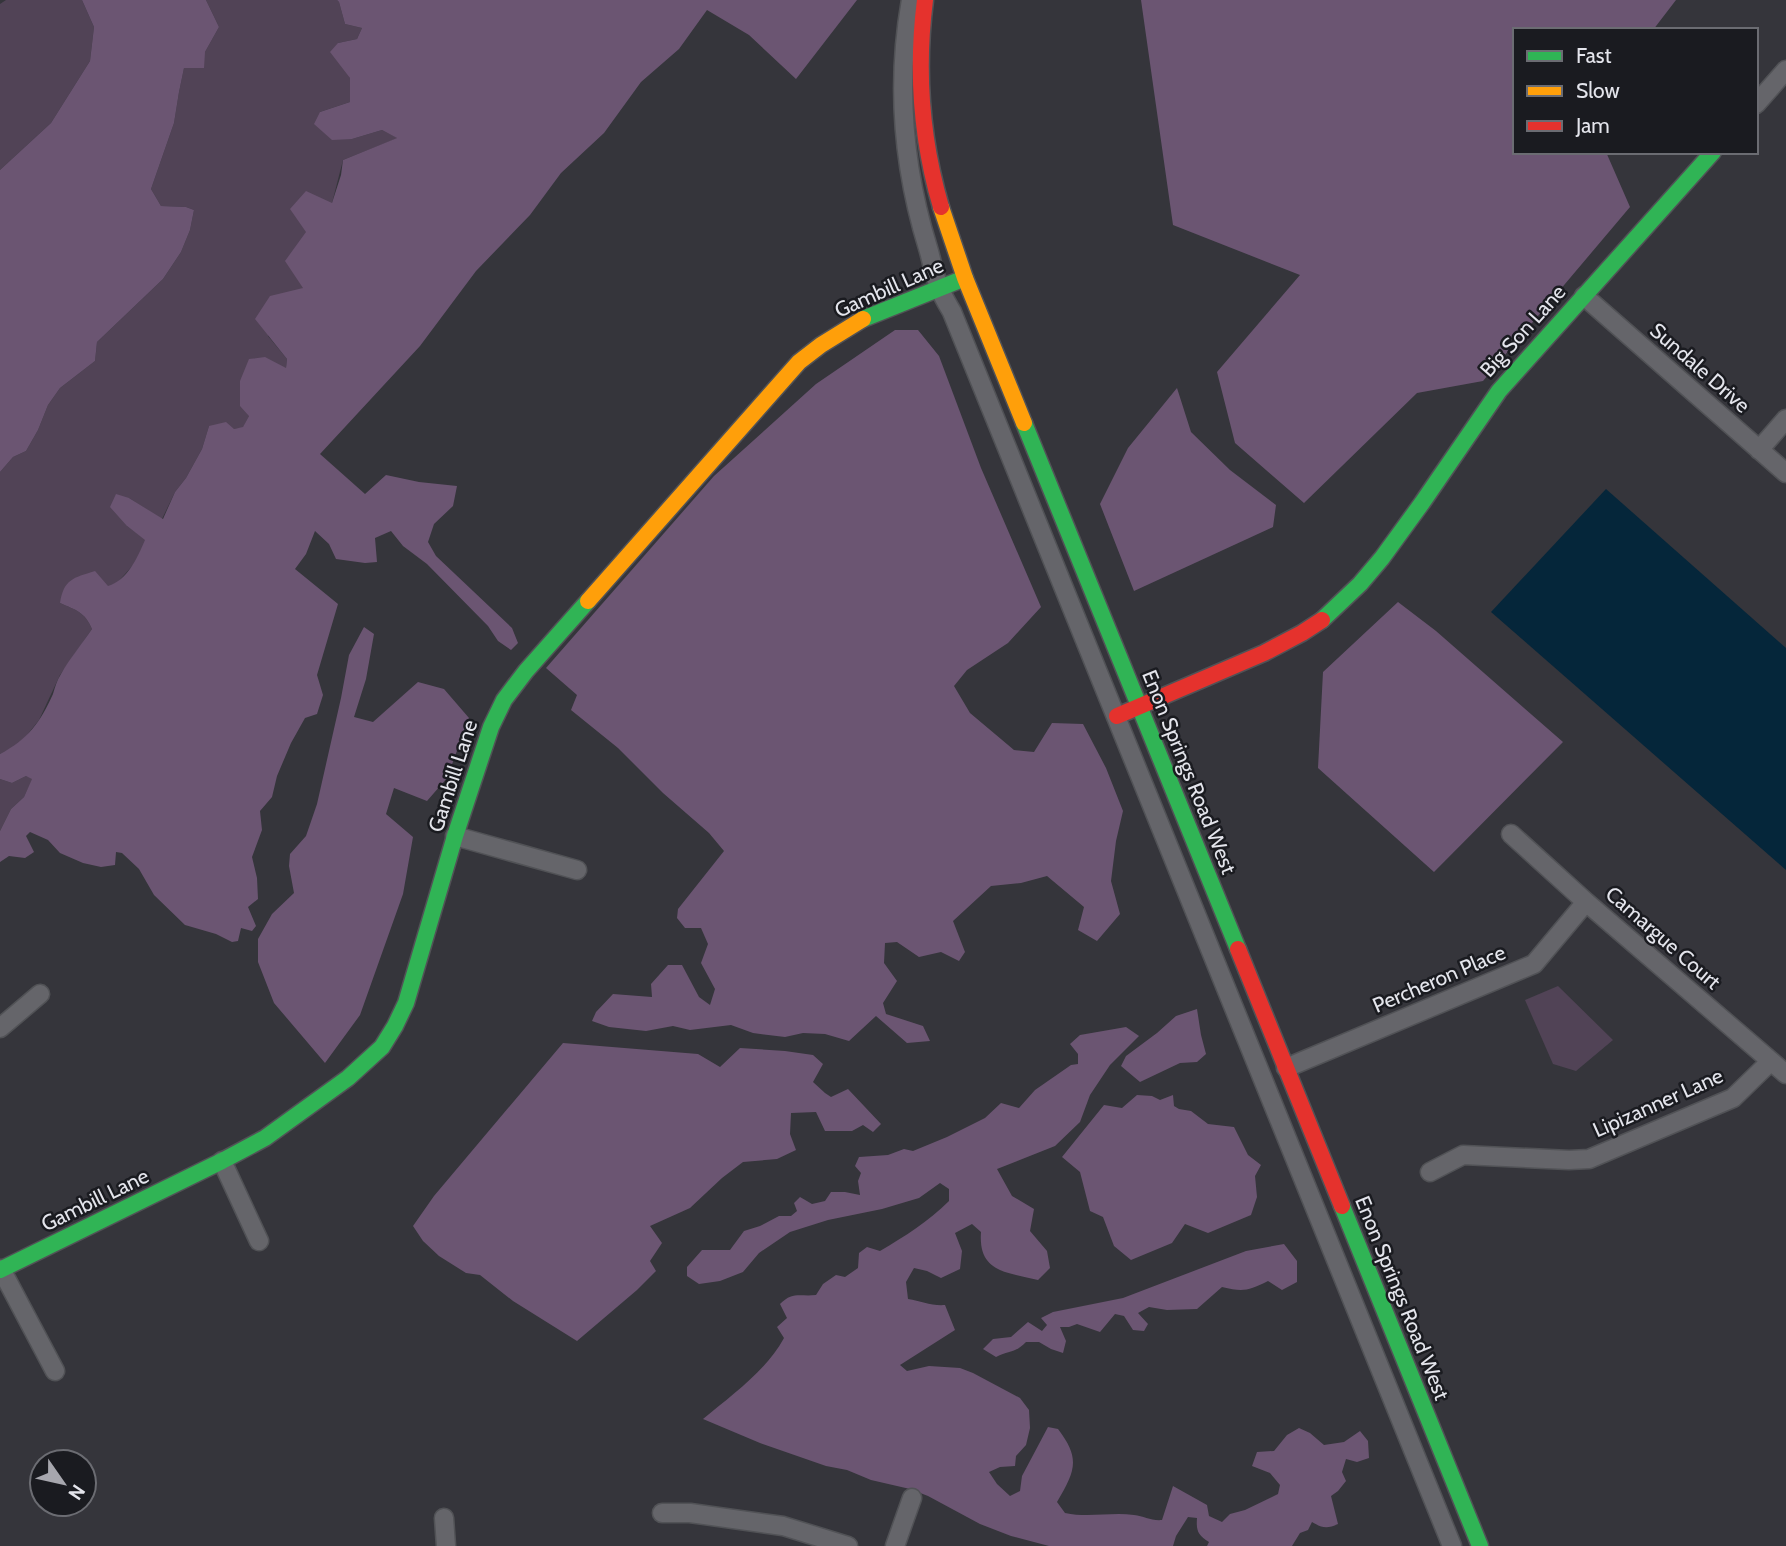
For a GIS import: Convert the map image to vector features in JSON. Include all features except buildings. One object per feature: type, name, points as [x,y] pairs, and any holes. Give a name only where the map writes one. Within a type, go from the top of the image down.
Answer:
[{"type":"street","points":[[911,0],[904,48],[902,102],[905,136],[918,215],[939,288],[952,312],[1452,1546]]},
{"type":"street","name":"Enon Springs Road West","points":[[926,0],[920,77],[925,138],[939,201],[965,278],[1480,1546]]},
{"type":"street","points":[[1758,102],[1786,70]]},
{"type":"street","name":"Big Son Lane","points":[[1116,716],[1267,651],[1306,631],[1335,609],[1386,553],[1499,391],[1711,154]]},
{"type":"street","name":"Gambill Lane","points":[[0,1269],[265,1138],[348,1078],[382,1047],[406,1003],[455,836],[491,727],[504,700],[526,671],[799,362],[859,321],[965,278]]},
{"type":"street","name":"Sundale Drive","points":[[1584,296],[1786,473]]},
{"type":"street","points":[[1759,450],[1786,419]]},
{"type":"street","name":"Camargue Court","points":[[1511,834],[1786,1074]]},
{"type":"street","points":[[455,836],[577,870]]},
{"type":"street","name":"Percheron Place","points":[[1286,1068],[1534,964],[1586,902]]},
{"type":"street","points":[[0,1028],[40,994]]},
{"type":"street","name":"Lipizanner Lane","points":[[1430,1172],[1462,1154],[1569,1160],[1589,1158],[1733,1098],[1771,1061]]},
{"type":"street","points":[[222,1161],[259,1241]]},
{"type":"street","points":[[0,1269],[55,1371]]},
{"type":"street","points":[[895,1546],[912,1498]]},
{"type":"street","points":[[662,1513],[690,1513],[783,1526],[848,1546]]},
{"type":"street","points":[[444,1518],[446,1546]]},
{"type":"shaded area","points":[[6,0],[82,0],[94,27],[90,61],[51,123],[0,170],[0,4]]},
{"type":"shaded area","points":[[82,0],[206,0],[219,27],[205,52],[204,68],[184,68],[174,123],[151,189],[161,206],[194,210],[181,252],[163,279],[97,342],[95,361],[60,388],[48,405],[26,451],[13,457],[0,472],[0,170],[51,123],[90,61],[94,27]]},
{"type":"shaded area","points":[[206,0],[337,0],[345,24],[362,28],[357,39],[338,43],[350,78],[350,102],[320,112],[352,139],[382,130],[398,138],[343,160],[332,203],[306,232],[303,288],[268,336],[287,359],[286,368],[249,416],[243,428],[209,426],[202,449],[175,492],[162,519],[129,498],[127,526],[146,540],[135,563],[116,584],[60,603],[83,615],[92,629],[60,675],[39,720],[17,745],[0,754],[0,472],[13,457],[26,451],[48,405],[60,388],[95,361],[97,342],[163,279],[181,252],[194,210],[161,206],[151,189],[174,123],[184,68],[205,52],[219,27]]},
{"type":"shaded area","points":[[337,0],[857,0],[796,79],[749,35],[707,10],[679,49],[641,82],[604,133],[561,173],[530,215],[476,271],[420,346],[320,454],[365,494],[386,475],[457,486],[453,506],[434,524],[428,542],[436,556],[512,628],[518,643],[511,650],[498,641],[488,626],[427,564],[403,546],[391,531],[375,538],[377,562],[365,563],[336,559],[329,544],[315,531],[306,554],[295,569],[338,604],[317,675],[323,695],[317,714],[305,718],[291,743],[277,776],[272,797],[260,811],[262,830],[252,857],[258,899],[248,907],[256,926],[252,931],[241,928],[238,941],[232,942],[185,925],[154,895],[139,869],[122,853],[116,852],[115,865],[101,867],[83,863],[60,853],[48,840],[30,832],[26,836],[34,852],[25,858],[9,856],[0,862],[0,831],[11,809],[24,797],[32,779],[26,776],[12,783],[0,779],[0,754],[26,736],[38,722],[68,662],[92,629],[83,615],[60,603],[67,584],[95,571],[108,586],[115,583],[131,567],[142,547],[145,540],[127,526],[110,507],[116,494],[129,498],[163,519],[175,492],[202,449],[209,426],[226,422],[234,429],[243,427],[249,416],[240,406],[240,381],[249,359],[265,357],[286,368],[287,359],[255,319],[270,296],[303,288],[285,261],[306,232],[290,209],[306,191],[332,203],[343,160],[397,138],[382,130],[352,139],[332,140],[314,124],[320,112],[350,102],[350,78],[330,52],[338,43],[357,39],[362,28],[345,24]]},
{"type":"shaded area","points":[[1141,0],[1676,0],[1655,28],[1513,28],[1513,154],[1607,154],[1630,207],[1483,381],[1417,393],[1304,503],[1235,443],[1217,372],[1300,275],[1173,225]]},
{"type":"shaded area","points":[[895,330],[918,330],[939,356],[981,468],[1041,607],[1008,643],[967,670],[954,686],[970,713],[1014,750],[1034,752],[1052,723],[1083,724],[1106,768],[1123,811],[1111,881],[1120,914],[1097,941],[1078,930],[1084,907],[1047,876],[1021,883],[991,886],[953,921],[965,952],[959,961],[941,952],[919,957],[897,942],[885,943],[884,963],[897,981],[883,1003],[886,1014],[923,1026],[930,1041],[907,1043],[876,1016],[849,1041],[825,1034],[803,1033],[785,1037],[753,1033],[731,1025],[690,1030],[673,1026],[646,1031],[609,1027],[592,1021],[596,1012],[613,994],[652,997],[651,984],[668,965],[682,965],[699,997],[710,1005],[715,989],[701,963],[708,944],[701,928],[685,928],[677,918],[678,909],[724,851],[709,833],[663,793],[618,748],[571,710],[577,695],[546,668],[714,476],[816,384]]},
{"type":"shaded area","points":[[1177,388],[1191,432],[1230,470],[1276,505],[1273,527],[1134,591],[1100,504],[1128,448]]},
{"type":"shaded area","points":[[1398,602],[1436,631],[1563,742],[1434,872],[1318,768],[1323,672]]},
{"type":"shaded area","points":[[364,627],[374,634],[366,679],[354,717],[373,722],[418,682],[444,689],[469,718],[447,778],[427,801],[394,788],[386,814],[413,837],[403,894],[360,1015],[325,1063],[274,1003],[258,962],[258,939],[272,914],[294,893],[289,866],[290,854],[306,836],[317,804],[349,655]]},
{"type":"shaded area","points":[[26,776],[33,778],[24,797],[11,809],[0,831],[0,779],[12,783]]},
{"type":"shaded area","points":[[1558,986],[1613,1040],[1576,1071],[1553,1064],[1525,1000]]},
{"type":"shaded area","points":[[1197,1009],[1206,1054],[1197,1062],[1180,1063],[1140,1082],[1121,1066],[1126,1056],[1176,1016]]},
{"type":"shaded area","points":[[1126,1027],[1139,1036],[1110,1065],[1090,1095],[1080,1122],[1055,1146],[997,1169],[1012,1196],[1034,1209],[1030,1231],[1047,1251],[1050,1268],[1038,1280],[1006,1272],[990,1263],[984,1256],[981,1232],[972,1224],[955,1233],[962,1251],[960,1269],[941,1278],[914,1268],[906,1282],[908,1299],[945,1305],[955,1330],[900,1365],[907,1371],[929,1366],[960,1368],[1020,1398],[1029,1410],[1030,1428],[1026,1445],[1016,1456],[1015,1466],[1000,1467],[989,1472],[1010,1496],[1020,1491],[1022,1476],[1048,1427],[1058,1429],[1073,1457],[1068,1482],[1057,1502],[1065,1513],[1125,1514],[1162,1520],[1173,1486],[1207,1505],[1209,1516],[1222,1522],[1230,1514],[1278,1494],[1280,1485],[1270,1473],[1252,1466],[1257,1452],[1274,1451],[1287,1435],[1299,1428],[1324,1445],[1344,1442],[1360,1431],[1368,1441],[1369,1458],[1357,1462],[1346,1459],[1342,1472],[1346,1481],[1331,1496],[1338,1524],[1325,1527],[1312,1522],[1308,1530],[1300,1533],[1292,1546],[1207,1546],[1209,1542],[1197,1529],[1197,1518],[1188,1517],[1173,1546],[1049,1546],[980,1524],[910,1489],[826,1466],[703,1419],[748,1382],[777,1350],[784,1338],[777,1327],[787,1318],[780,1304],[793,1296],[816,1295],[823,1284],[836,1275],[845,1277],[858,1268],[859,1253],[867,1247],[880,1251],[933,1216],[949,1201],[949,1189],[940,1183],[919,1198],[790,1232],[759,1253],[743,1272],[720,1281],[699,1284],[687,1276],[687,1267],[702,1250],[730,1250],[744,1231],[779,1216],[791,1216],[797,1211],[794,1203],[800,1197],[812,1204],[825,1201],[831,1192],[860,1195],[858,1181],[861,1173],[855,1166],[859,1157],[888,1155],[904,1149],[913,1151],[985,1118],[1001,1103],[1019,1108],[1035,1090],[1071,1065],[1078,1064],[1078,1054],[1070,1044],[1080,1035]]},
{"type":"shaded area","points":[[563,1043],[698,1054],[720,1067],[740,1048],[813,1055],[823,1064],[813,1082],[831,1097],[848,1089],[881,1124],[873,1132],[863,1125],[852,1131],[825,1131],[816,1112],[791,1113],[790,1134],[796,1150],[777,1159],[743,1162],[690,1208],[650,1226],[662,1243],[650,1261],[656,1271],[577,1341],[513,1301],[480,1275],[466,1273],[439,1256],[423,1241],[413,1226],[434,1196]]},
{"type":"shaded area","points":[[1137,1095],[1152,1096],[1160,1100],[1173,1095],[1174,1106],[1179,1109],[1191,1111],[1208,1124],[1234,1127],[1248,1155],[1261,1165],[1255,1176],[1257,1197],[1251,1215],[1208,1233],[1185,1224],[1172,1243],[1131,1260],[1114,1246],[1103,1217],[1090,1211],[1080,1172],[1062,1157],[1104,1105],[1122,1108]]},
{"type":"shaded area","points":[[1284,1244],[1297,1261],[1297,1282],[1282,1290],[1268,1281],[1245,1290],[1222,1287],[1197,1309],[1167,1310],[1149,1307],[1138,1313],[1148,1324],[1144,1331],[1133,1330],[1124,1316],[1115,1314],[1100,1332],[1077,1324],[1060,1327],[1066,1341],[1063,1353],[1039,1342],[1026,1342],[1015,1350],[996,1357],[983,1349],[993,1339],[1011,1337],[1028,1322],[1042,1331],[1047,1325],[1041,1318],[1053,1312],[1123,1298],[1246,1251]]},
{"type":"water","points":[[1606,489],[1786,648],[1786,870],[1491,612]]},
{"type":"traffic: fast","points":[[1322,620],[1360,584],[1382,558],[1499,391],[1711,154]]},
{"type":"traffic: fast","points":[[863,319],[965,278]]},
{"type":"traffic: fast","points":[[1024,423],[1238,949]]},
{"type":"traffic: fast","points":[[0,1270],[265,1138],[348,1078],[382,1047],[406,1003],[455,836],[491,727],[504,700],[526,671],[588,601]]},
{"type":"traffic: fast","points":[[1342,1206],[1480,1546]]},
{"type":"traffic: slow","points":[[941,207],[965,278],[1024,423]]},
{"type":"traffic: slow","points":[[588,601],[799,362],[863,319]]},
{"type":"traffic: jam","points":[[925,0],[921,53],[922,105],[929,156],[941,207]]},
{"type":"traffic: jam","points":[[1117,716],[1264,653],[1322,620]]},
{"type":"traffic: jam","points":[[1238,949],[1342,1206]]}]
